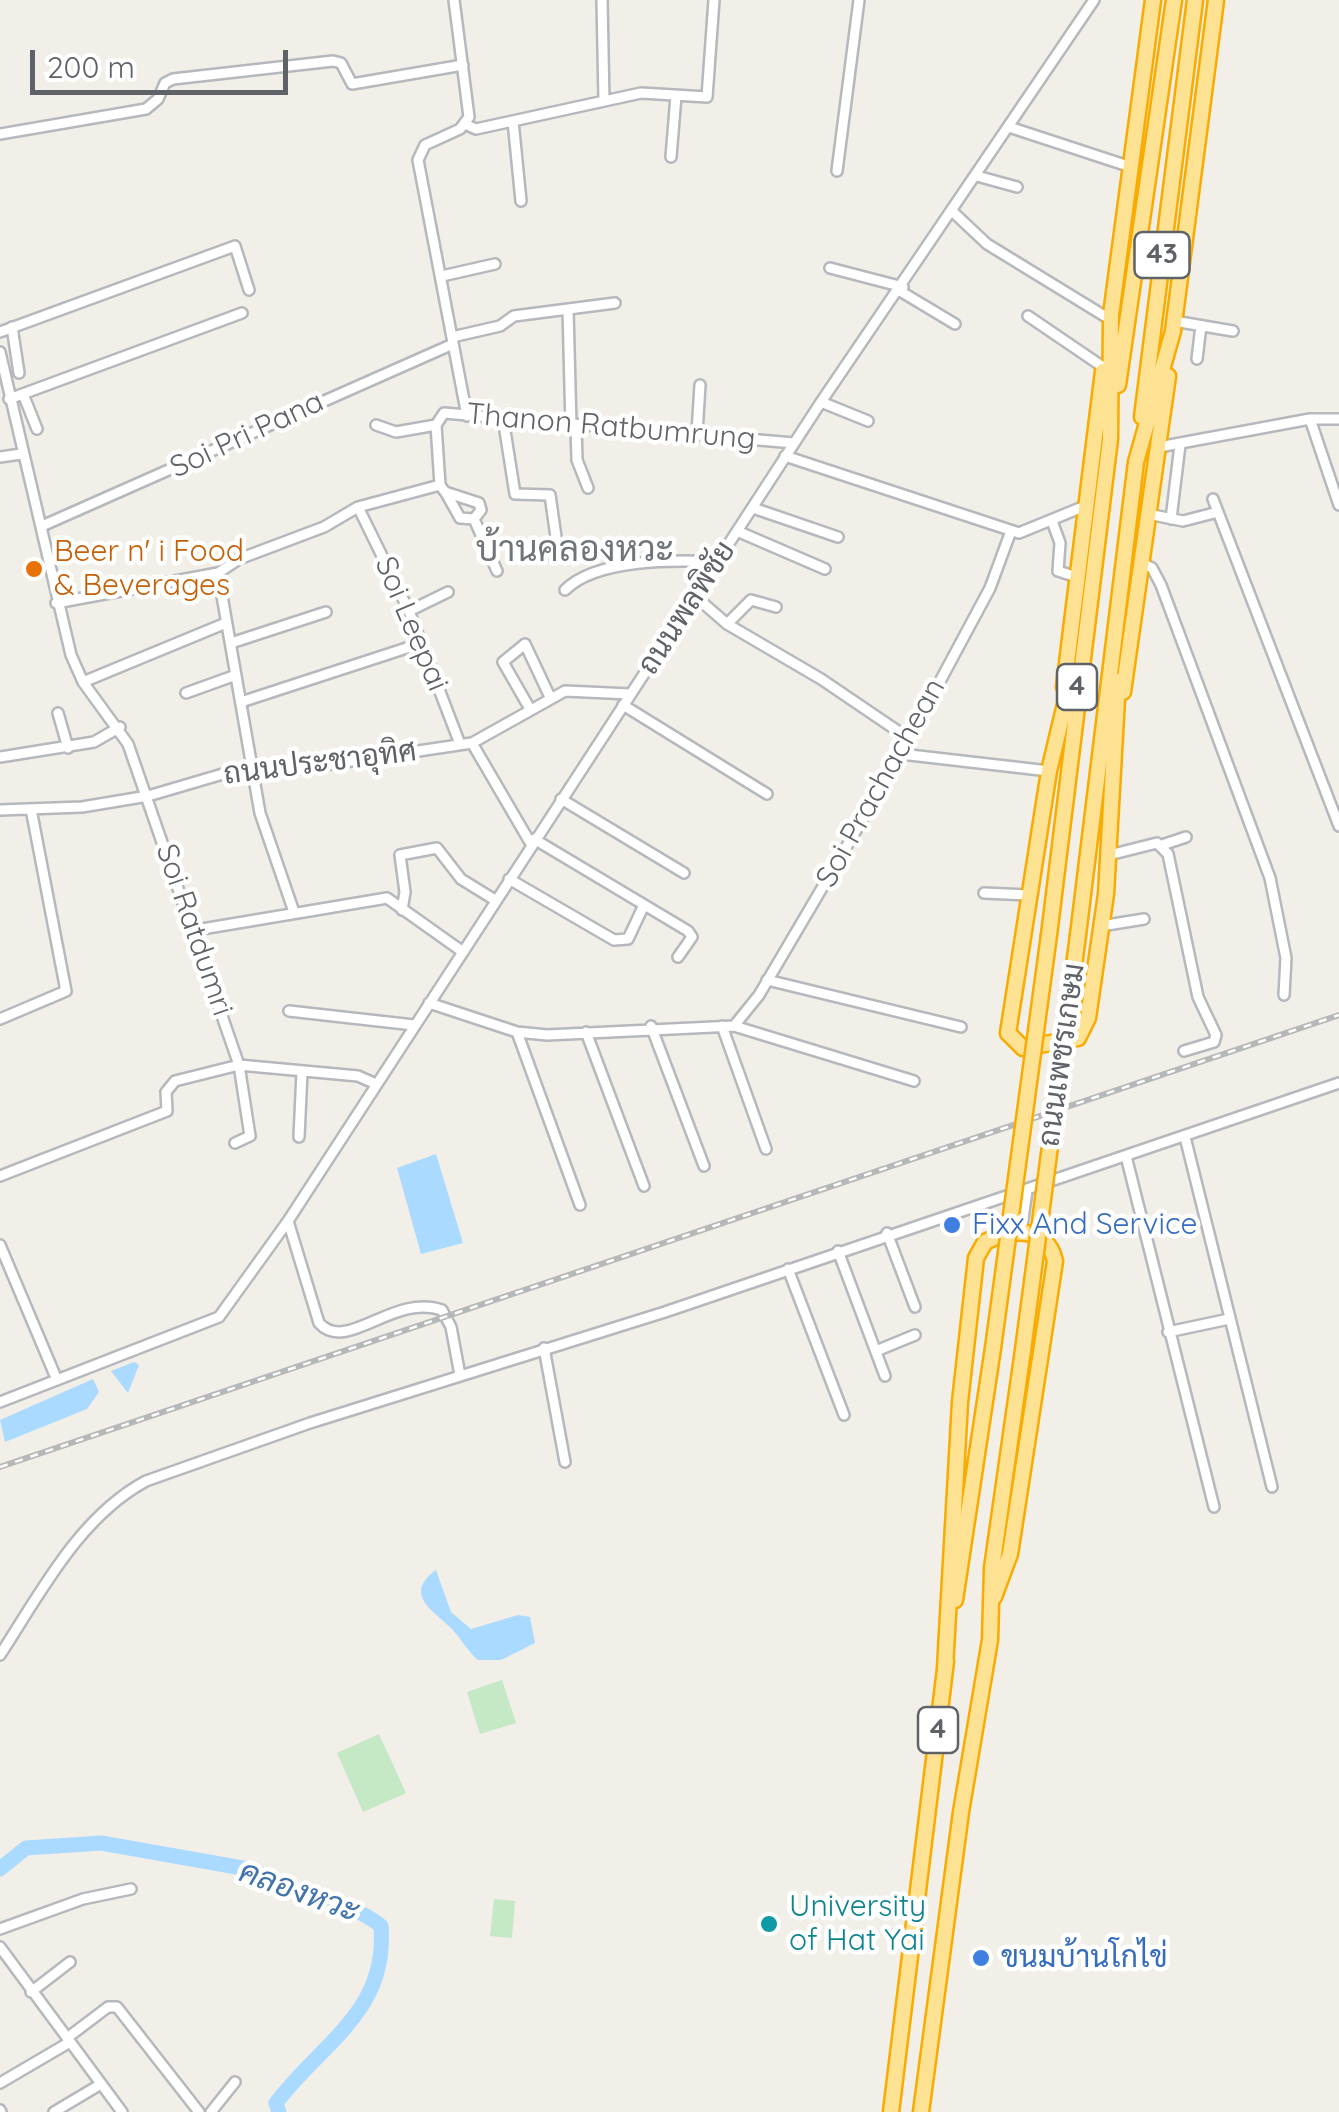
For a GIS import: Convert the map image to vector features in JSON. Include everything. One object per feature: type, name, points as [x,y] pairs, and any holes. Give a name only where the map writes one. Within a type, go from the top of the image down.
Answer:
[{"type":"highway","name":"ถนนเพชรเกษม","points":[[891,2112],[945,1668],[994,1348],[1049,935],[1110,440],[1111,318],[1153,0]]},
{"type":"highway","name":"43","points":[[1110,440],[1174,0]]},
{"type":"highway","name":"43","points":[[1136,462],[1195,0]]},
{"type":"highway","name":"ถนนเพชรเกษม","points":[[921,2112],[994,1597],[992,1568],[1078,936],[1136,462],[1174,326],[1216,0]]},
{"type":"highway","points":[[1061,718],[1111,318]]},
{"type":"highway","points":[[1117,732],[1174,326]]},
{"type":"highway","points":[[1084,628],[1049,771],[1028,895],[1008,1033],[1023,1048],[1078,1038],[1088,1018],[1108,855],[1117,732],[1118,615]]},
{"type":"highway","points":[[945,1668],[960,1402],[976,1258],[985,1242],[1021,1232],[1041,1235],[1052,1246],[1055,1261],[1010,1554],[994,1597]]},
{"type":"street","points":[[454,0],[466,125]]},
{"type":"street","points":[[602,0],[604,101]]},
{"type":"street","points":[[466,416],[419,151],[466,125],[476,128],[642,93],[707,98],[714,0]]},
{"type":"street","points":[[837,171],[858,0]]},
{"type":"street","name":"ถนนพลพิชัย","points":[[0,1402],[219,1317],[288,1221],[820,402],[901,289],[1094,0]]},
{"type":"street","points":[[0,134],[146,108],[173,79],[332,61],[340,64],[347,82],[352,84],[463,65]]},
{"type":"street","points":[[671,157],[676,96]]},
{"type":"street","points":[[512,121],[521,201]]},
{"type":"street","points":[[1009,127],[1131,167]]},
{"type":"street","points":[[977,176],[1017,187]]},
{"type":"street","points":[[953,212],[987,244],[1111,318]]},
{"type":"street","points":[[0,332],[234,246],[249,290]]},
{"type":"street","points":[[442,276],[495,264]]},
{"type":"street","points":[[830,268],[901,289],[955,324]]},
{"type":"street","name":"Soi Pri Pana","points":[[42,526],[452,341],[500,326],[514,316],[615,303]]},
{"type":"street","points":[[568,310],[573,426],[577,460],[588,488]]},
{"type":"street","points":[[9,399],[242,313]]},
{"type":"street","points":[[1028,316],[1104,368]]},
{"type":"street","points":[[1174,326],[1232,331]]},
{"type":"street","points":[[1197,358],[1201,326]]},
{"type":"street","points":[[12,328],[19,373]]},
{"type":"street","points":[[0,352],[21,454],[42,526],[56,603],[83,682],[226,623]]},
{"type":"street","points":[[697,433],[700,385]]},
{"type":"street","points":[[24,394],[37,429]]},
{"type":"street","points":[[820,402],[868,421]]},
{"type":"street","name":"Thanon Ratbumrung","points":[[443,489],[436,425],[444,413],[794,443]]},
{"type":"street","points":[[503,418],[515,494],[550,495],[557,544],[553,557]]},
{"type":"street","points":[[1159,447],[1310,418],[1339,419]]},
{"type":"street","points":[[1310,418],[1339,505]]},
{"type":"street","points":[[376,425],[396,432],[436,425]]},
{"type":"street","points":[[1171,519],[1180,445]]},
{"type":"street","points":[[0,457],[21,454]]},
{"type":"street","points":[[786,456],[1010,531],[1024,532],[1085,506]]},
{"type":"street","points":[[56,603],[218,572],[238,559],[324,527],[358,507],[443,489],[476,499],[481,510],[474,519]]},
{"type":"street","points":[[443,489],[460,518],[474,519]]},
{"type":"street","points":[[1214,498],[1339,826]]},
{"type":"street","name":"Soi Leepai","points":[[358,507],[409,610],[460,744]]},
{"type":"street","points":[[754,508],[838,536]]},
{"type":"street","points":[[1148,514],[1183,521],[1218,512]]},
{"type":"street","points":[[474,519],[497,571]]},
{"type":"street","points":[[1052,520],[1060,543],[1058,571],[1077,577]]},
{"type":"street","points":[[737,531],[825,570]]},
{"type":"street","name":"Soi Prachachean","points":[[734,1026],[768,980],[901,754],[990,588],[1010,531]]},
{"type":"street","points":[[565,590],[584,576],[644,563],[718,562]]},
{"type":"street","points":[[1142,563],[1156,574],[1270,878],[1286,958],[1284,995]]},
{"type":"street","points":[[218,572],[260,813],[294,912]]},
{"type":"street","points":[[409,610],[448,592]]},
{"type":"street","points":[[696,597],[728,624],[821,679],[908,738]]},
{"type":"street","points":[[728,624],[752,600],[776,607]]},
{"type":"street","points":[[231,643],[326,612]]},
{"type":"street","points":[[242,702],[422,643]]},
{"type":"street","points":[[530,709],[504,662],[508,654],[525,644],[550,697]]},
{"type":"street","points":[[186,694],[236,675]]},
{"type":"street","name":"Soi Ratdumri","points":[[83,682],[120,727],[196,930],[239,1065],[250,1136],[234,1144]]},
{"type":"street","name":"ถนนประชาอุทิศ","points":[[0,810],[148,796],[250,766],[264,774],[472,743],[550,697],[595,690],[630,694]]},
{"type":"street","points":[[623,705],[767,794]]},
{"type":"street","points":[[58,713],[68,748]]},
{"type":"street","points":[[0,758],[94,742],[120,727]]},
{"type":"street","points":[[472,743],[533,842],[692,934],[678,957]]},
{"type":"street","points":[[901,754],[1049,771]]},
{"type":"street","points":[[560,799],[684,872]]},
{"type":"street","points":[[0,1019],[66,990],[31,809]]},
{"type":"street","points":[[1108,855],[1186,837]]},
{"type":"street","points":[[1162,845],[1168,854],[1198,997],[1216,1036],[1214,1042],[1184,1050]]},
{"type":"street","points":[[402,910],[406,892],[400,856],[437,848],[461,879],[495,900]]},
{"type":"street","points":[[509,879],[614,940],[628,939],[644,905]]},
{"type":"street","points":[[984,893],[1028,895]]},
{"type":"street","points":[[196,930],[388,898],[463,952]]},
{"type":"street","points":[[1101,926],[1144,919]]},
{"type":"street","points":[[768,980],[961,1027]]},
{"type":"street","points":[[429,1003],[517,1032],[734,1026],[914,1081]]},
{"type":"street","points":[[289,1011],[414,1025]]},
{"type":"street","points":[[652,1026],[704,1166]]},
{"type":"street","points":[[722,1026],[766,1149]]},
{"type":"street","points":[[517,1032],[566,1178],[580,1205]]},
{"type":"street","points":[[586,1032],[644,1186]]},
{"type":"street","points":[[0,1176],[167,1111],[166,1092],[174,1081],[239,1065],[358,1076],[376,1084]]},
{"type":"street","points":[[299,1137],[302,1072]]},
{"type":"street","points":[[0,1655],[86,1528],[120,1494],[146,1481],[310,1422],[788,1269],[1339,1084]]},
{"type":"street","points":[[1185,1137],[1272,1486]]},
{"type":"street","points":[[1126,1156],[1214,1507]]},
{"type":"street","points":[[1021,1232],[1026,1190]]},
{"type":"street","points":[[288,1221],[318,1323],[327,1333],[339,1336],[404,1306],[426,1304],[442,1310],[451,1327],[460,1375]]},
{"type":"street","points":[[887,1233],[915,1307]]},
{"type":"street","points":[[0,1245],[57,1380]]},
{"type":"street","points":[[838,1251],[885,1376]]},
{"type":"street","points":[[788,1269],[844,1415]]},
{"type":"street","points":[[1168,1332],[1229,1319]]},
{"type":"street","points":[[876,1351],[915,1335]]},
{"type":"street","points":[[544,1348],[565,1462]]},
{"type":"street","points":[[0,1929],[82,1899],[131,1890]]},
{"type":"street","points":[[0,1947],[122,2112]]},
{"type":"street","points":[[31,1992],[70,1962]]},
{"type":"street","points":[[0,2083],[69,2040],[108,2007],[117,2007],[199,2112]]},
{"type":"street","points":[[211,2112],[235,2082]]},
{"type":"street","points":[[54,2112],[101,2084]]},
{"type":"green space","points":[[502,1680],[516,1723],[480,1734],[467,1692]]},
{"type":"green space","points":[[379,1734],[406,1793],[363,1812],[337,1753]]},
{"type":"green space","points":[[494,1899],[515,1901],[512,1938],[490,1936]]},
{"type":"water","points":[[436,1154],[463,1243],[421,1254],[397,1168]]},
{"type":"water","points":[[134,1362],[139,1365],[128,1393],[111,1371]]},
{"type":"water","points":[[93,1379],[99,1392],[87,1409],[5,1442],[0,1420]]},
{"type":"water","points":[[436,1570],[451,1612],[471,1629],[518,1615],[530,1617],[535,1643],[501,1660],[478,1660],[425,1603],[422,1588]]},
{"type":"waterway","name":"คลองหวะ","points":[[0,1869],[26,1848],[101,1843],[254,1870],[284,1886],[350,1908],[381,1926],[380,1956],[363,2004],[276,2103],[279,2112]]},
{"type":"railway","points":[[0,1467],[1339,1015]]},
{"type":"place","name":"Beer n' i Food & Beverages","points":[[34,569]]},
{"type":"place","name":"Fixx And Service","points":[[952,1225]]},
{"type":"place","name":"University of Hat Yai","points":[[769,1924]]},
{"type":"place","name":"ขนมบ้านโกไข่","points":[[981,1958]]},
{"type":"district","name":"บ้านคลองหวะ","points":[[575,550]]}]
